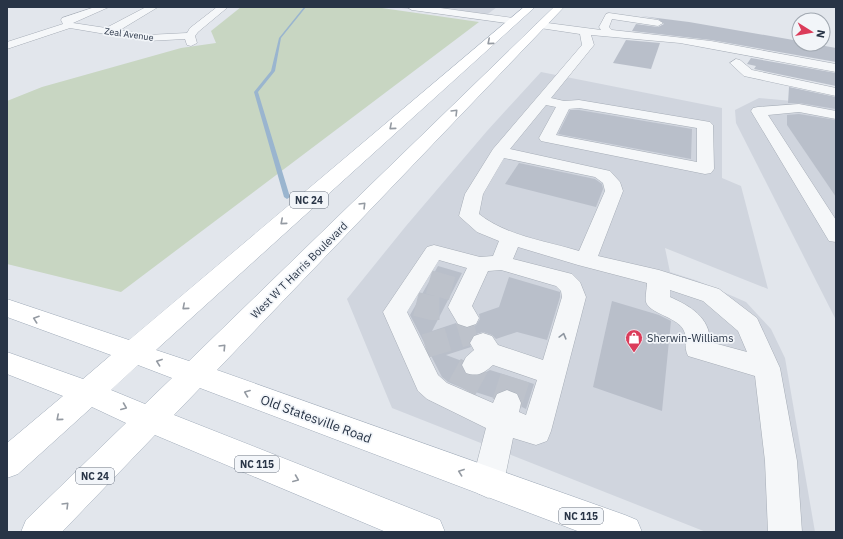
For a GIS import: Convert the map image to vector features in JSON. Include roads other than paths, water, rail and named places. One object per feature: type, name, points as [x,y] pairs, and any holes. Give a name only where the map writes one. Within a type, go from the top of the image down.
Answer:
[{"type":"main road","name":"NC 24","points":[[7,463],[530,7]]},
{"type":"main road","name":"West W T Harris Boulevard","points":[[38,532],[151,418],[196,375],[559,7]]},
{"type":"main road","name":"Old Statesville Road","points":[[7,308],[196,375],[625,532]]},
{"type":"main road","name":"NC 115","points":[[7,363],[151,418],[206,443],[428,532]]},
{"type":"street","points":[[7,46],[69,25],[66,20],[104,7]]},
{"type":"street","points":[[108,31],[119,28],[153,7]]},
{"type":"street","name":"Zeal Avenue","points":[[69,25],[147,38],[190,40],[194,30],[223,7]]},
{"type":"street","points":[[412,7],[513,21]]},
{"type":"street","points":[[606,27],[610,16],[668,24]]},
{"type":"street","points":[[540,25],[585,32],[606,27],[710,37],[836,59]]},
{"type":"street","points":[[585,32],[588,45],[499,152],[474,194],[469,216],[484,228],[511,238],[586,260],[659,278],[711,296],[748,325],[767,368],[781,461],[786,532]]},
{"type":"street","points":[[710,37],[748,73],[836,92]]},
{"type":"street","points":[[710,37],[836,68]]},
{"type":"street","points":[[732,59],[836,75]]},
{"type":"street","points":[[732,59],[836,83]]},
{"type":"street","points":[[542,100],[564,105],[579,104],[705,125],[705,169],[547,138],[564,105]]},
{"type":"street","points":[[835,233],[758,111],[799,108],[836,115]]},
{"type":"street","points":[[499,152],[601,173],[609,178],[613,184],[614,191],[586,260]]},
{"type":"street","points":[[458,303],[511,238]]},
{"type":"street","points":[[434,252],[491,263],[564,280],[572,288],[574,297],[536,431],[511,391],[473,370],[437,391],[428,383],[419,348],[395,312],[409,302],[423,280],[434,252]]},
{"type":"street","points":[[659,278],[658,302],[680,312],[689,320],[697,332],[697,349],[767,368]]},
{"type":"street","points":[[473,370],[511,391]]},
{"type":"street","points":[[511,391],[552,374]]},
{"type":"street","points":[[488,482],[511,391]]},
{"type":"waterway","points":[[287,197],[256,92],[273,71],[280,38],[305,7]]},
{"type":"tunnel","points":[[429,282],[454,289]]},
{"type":"tunnel","points":[[416,304],[432,308],[444,308]]},
{"type":"tunnel","points":[[425,346],[476,331]]},
{"type":"tunnel","points":[[462,388],[474,366]]},
{"type":"tunnel","points":[[507,403],[515,378]]},
{"type":"place","name":"Sherwin-Williams","points":[[634,353]]}]
